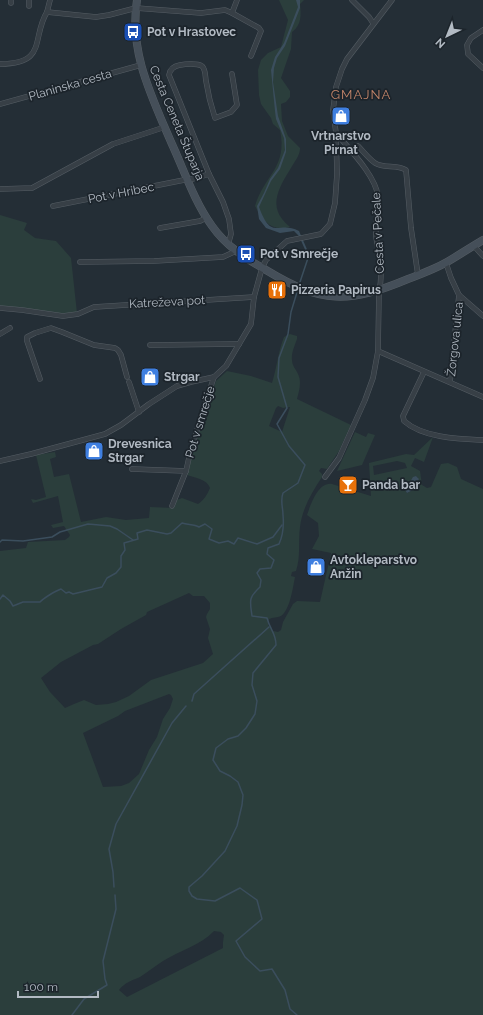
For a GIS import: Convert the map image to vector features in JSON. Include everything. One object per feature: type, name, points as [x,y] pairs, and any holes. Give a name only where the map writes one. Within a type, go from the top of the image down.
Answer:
[{"type":"street","points":[[29,0],[29,6]]},
{"type":"street","points":[[0,64],[20,61],[32,54],[36,47],[50,0]]},
{"type":"street","name":"Cesta Ceneta Štuparja","points":[[137,0],[136,32],[141,65],[146,82],[206,218],[216,232],[236,251],[262,268],[299,288],[319,294],[341,297],[357,296],[379,291],[446,263],[483,240]]},
{"type":"street","points":[[232,12],[237,0]]},
{"type":"street","points":[[352,0],[374,24]]},
{"type":"street","points":[[262,268],[266,260],[287,241],[320,234],[330,224],[335,203],[337,174],[336,132],[333,110],[336,87],[342,69],[358,43],[392,0]]},
{"type":"street","points":[[47,12],[96,17],[136,8],[201,13],[225,10],[232,12],[259,28],[261,31],[251,56]]},
{"type":"street","points":[[483,30],[471,38],[466,45],[468,54],[483,68]]},
{"type":"street","name":"Cesta Ceneta Štuparja","points":[[228,244],[231,234],[230,219],[209,174],[169,75],[173,68],[180,65],[198,64],[202,66],[205,71],[208,95],[216,118],[231,112],[237,105],[232,74]]},
{"type":"street","name":"Planinska cesta","points":[[0,104],[141,65]]},
{"type":"street","points":[[0,189],[32,188],[113,144],[165,127]]},
{"type":"street","name":"Cesta v Pečale","points":[[325,477],[339,458],[365,400],[373,378],[378,351],[379,291],[381,283],[376,234],[378,197],[375,186],[336,132]]},
{"type":"street","points":[[352,153],[358,146],[375,163],[402,167],[408,173],[411,228],[418,275]]},
{"type":"street","name":"Pot v Hribec","points":[[53,206],[188,180],[209,174]]},
{"type":"street","points":[[160,228],[200,221],[206,218]]},
{"type":"street","points":[[474,246],[483,256]]},
{"type":"street","points":[[80,262],[154,261],[223,257],[236,251]]},
{"type":"street","name":"Žorgova ulica","points":[[446,263],[459,295],[483,316]]},
{"type":"street","name":"Pot v smrečje","points":[[172,506],[186,470],[191,449],[214,378],[226,366],[251,324],[254,297],[262,268]]},
{"type":"street","name":"Žorgova ulica","points":[[450,382],[459,295]]},
{"type":"street","name":"Katreževa pot","points":[[0,308],[58,316],[72,315],[94,307],[254,297]]},
{"type":"street","points":[[0,334],[10,328]]},
{"type":"street","points":[[40,379],[27,341],[27,337],[35,333],[51,328],[94,345],[115,348],[121,355],[139,412]]},
{"type":"street","points":[[150,345],[239,344]]},
{"type":"street","name":"Žorgova ulica","points":[[378,351],[483,397]]},
{"type":"street","points":[[424,372],[403,416],[404,421],[425,432],[437,435],[483,440]]},
{"type":"street","points":[[0,461],[105,434],[177,386],[214,378]]},
{"type":"street","name":"Pot v smrečje","points":[[132,469],[186,470]]},
{"type":"green space","points":[[279,0],[304,0],[300,4],[301,12],[299,23],[292,32],[291,49],[281,78],[290,91],[290,97],[286,102],[281,104],[282,121],[288,136],[300,148],[298,156],[284,179],[277,195],[276,203],[278,211],[282,219],[290,227],[283,228],[273,227],[268,224],[255,206],[259,195],[278,163],[281,154],[282,143],[280,130],[273,124],[271,118],[261,104],[259,95],[258,70],[261,60],[268,53],[281,47],[288,20]]},
{"type":"green space","points":[[0,215],[27,223],[24,230],[35,238],[56,241],[71,258],[77,313],[60,315],[0,307]]},
{"type":"green space","points":[[290,334],[297,336],[292,357],[293,364],[300,380],[297,399],[351,425],[339,451],[327,469],[321,468],[319,471],[322,474],[322,477],[305,507],[300,527],[298,565],[296,571],[292,572],[291,576],[295,577],[291,598],[287,609],[280,617],[269,619],[268,625],[273,631],[278,632],[281,630],[283,622],[293,604],[297,601],[320,602],[331,553],[312,549],[319,536],[318,523],[307,515],[316,495],[323,486],[332,484],[371,496],[369,463],[406,454],[414,455],[433,437],[424,462],[415,458],[411,466],[420,471],[422,485],[427,488],[431,487],[441,464],[448,463],[457,467],[461,479],[483,489],[483,1015],[0,1015],[0,551],[26,548],[28,542],[65,540],[70,535],[64,526],[53,528],[51,525],[63,522],[58,496],[33,503],[31,499],[36,500],[46,497],[36,455],[55,452],[56,457],[50,459],[54,477],[69,474],[81,522],[106,517],[126,520],[149,518],[150,507],[174,508],[177,500],[182,498],[198,504],[205,497],[210,488],[204,481],[187,475],[193,450],[216,381],[227,371],[251,376],[272,383],[284,337]],"holes":[[[278,406],[283,408],[290,407],[282,432],[269,426]],[[397,461],[405,463],[407,468],[374,475],[373,466]],[[416,476],[418,478],[415,489],[407,493],[405,488]],[[189,593],[193,596],[204,596],[210,603],[210,609],[206,617],[210,629],[208,638],[213,654],[203,663],[151,680],[129,696],[116,702],[96,705],[84,700],[65,708],[50,692],[41,678],[61,662],[93,645],[98,644],[146,615],[147,612]],[[169,694],[173,699],[139,774],[129,783],[121,786],[103,787],[83,733],[125,711]],[[214,931],[221,932],[224,935],[223,948],[127,997],[119,990],[169,957],[203,940]]]},
{"type":"green space","points":[[355,432],[366,437],[368,433],[375,435],[362,465],[337,471]]},
{"type":"water","points":[[296,0],[300,0],[300,8],[285,46],[277,58],[274,68],[273,82],[278,116],[286,139],[286,152],[280,169],[271,181],[259,207],[264,218],[272,227],[292,228],[299,231],[309,254],[307,254],[299,236],[294,231],[280,233],[266,228],[259,219],[257,206],[270,179],[278,168],[285,150],[284,138],[276,119],[271,70],[275,57],[284,43],[298,7]]},
{"type":"water","points":[[416,476],[419,479],[416,483],[415,489],[407,493],[405,489],[413,477]]},
{"type":"waterway","points":[[299,285],[309,255],[308,253]]},
{"type":"waterway","points":[[297,1015],[290,1009],[285,990],[272,969],[260,971],[245,957],[236,941],[262,919],[257,900],[240,888],[215,901],[197,899],[192,896],[189,891],[189,887],[202,876],[225,851],[237,826],[243,795],[238,782],[220,771],[213,760],[216,748],[228,739],[238,736],[246,728],[255,714],[257,701],[252,685],[253,673],[276,645],[275,637],[267,618],[252,616],[250,603],[253,594],[260,587],[261,580],[257,573],[260,569],[271,568],[274,560],[267,554],[268,548],[279,544],[283,530],[283,493],[298,483],[305,465],[289,446],[277,424],[287,408],[278,377],[279,358],[288,334],[291,312],[298,289]]},
{"type":"waterway","points":[[0,599],[3,595],[13,606],[23,602],[40,602],[61,589],[66,593],[69,592],[73,594],[102,587],[107,578],[116,573],[121,567],[121,556],[125,550],[124,543],[138,539],[137,533],[147,530],[167,534],[171,533],[182,523],[199,527],[205,524],[212,529],[209,539],[219,543],[228,541],[234,544],[238,538],[257,544],[273,537],[282,525]]},
{"type":"waterway","points":[[0,542],[2,540],[23,541],[52,537],[60,532],[88,524],[110,526],[133,540]]},
{"type":"waterway","points":[[192,701],[194,694],[269,627]]},
{"type":"waterway","points":[[114,887],[109,849],[116,824],[172,723],[186,706]]},
{"type":"waterway","points":[[72,1015],[84,999],[107,985],[103,961],[116,909],[115,895]]},
{"type":"place","name":"Pot v Hrastovec","points":[[133,32]]},
{"type":"place","name":"Vrtnarstvo Pirnat","points":[[341,116]]},
{"type":"place","name":"Pot v Smrečje","points":[[246,254]]},
{"type":"place","name":"Pizzeria Papirus","points":[[277,290]]},
{"type":"place","name":"Strgar","points":[[150,377]]},
{"type":"place","name":"Drevesnica Strgar","points":[[94,451]]},
{"type":"place","name":"Panda bar","points":[[348,485]]},
{"type":"place","name":"Avtokleparstvo Anžin","points":[[316,567]]},
{"type":"district","name":"GMAJNA","points":[[361,94]]}]
